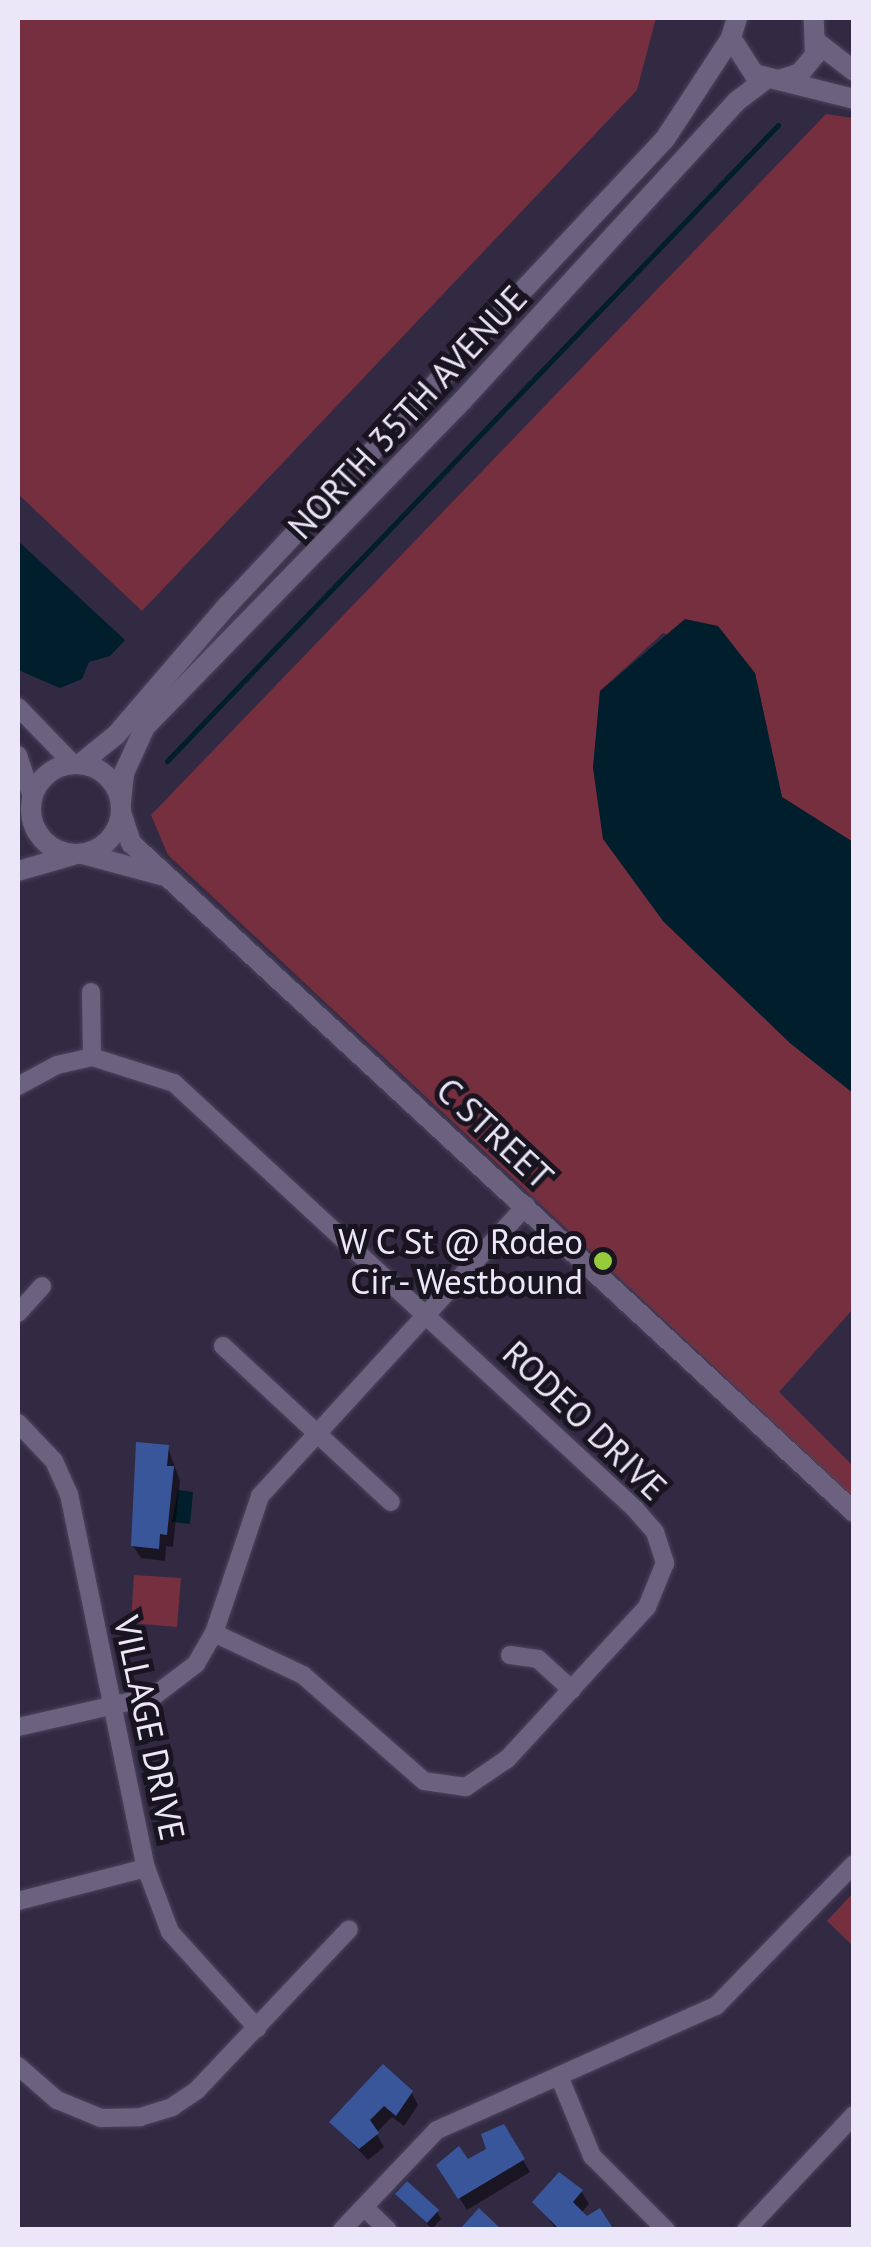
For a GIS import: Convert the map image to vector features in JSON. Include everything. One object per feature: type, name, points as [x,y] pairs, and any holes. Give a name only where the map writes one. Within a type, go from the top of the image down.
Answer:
[{"type":"street","points":[[835,18],[817,33],[854,71]]},
{"type":"street","points":[[733,26],[744,66],[772,80],[854,100]]},
{"type":"street","name":"NORTH 35TH AVENUE","points":[[77,764],[116,734],[218,616],[665,139],[733,26]]},
{"type":"street","name":"NORTH 35TH AVENUE","points":[[121,807],[124,772],[145,727],[435,430],[737,102],[772,80],[800,73],[817,33]]},
{"type":"street","points":[[18,707],[77,764],[111,781],[121,807],[114,835],[79,854],[18,871]]},
{"type":"street","points":[[18,756],[32,799],[31,816],[46,843],[79,854]]},
{"type":"street","points":[[18,820],[48,774],[77,764]]},
{"type":"street","name":"C STREET","points":[[121,807],[132,843],[181,882],[854,1512]]},
{"type":"street","name":"C STREET","points":[[79,854],[123,860],[181,882]]},
{"type":"street","points":[[18,1086],[57,1065],[92,1057],[91,992]]},
{"type":"street","name":"RODEO DRIVE","points":[[92,1057],[174,1083],[634,1509],[659,1541],[665,1563],[658,1590],[572,1690],[486,1778],[446,1789],[404,1766],[304,1675],[214,1633]]},
{"type":"street","points":[[18,1727],[111,1708],[175,1685],[214,1633],[249,1516],[314,1433],[526,1206]]},
{"type":"street","points":[[18,1313],[42,1286]]},
{"type":"street","points":[[223,1346],[391,1502]]},
{"type":"street","name":"VILLAGE DRIVE","points":[[18,1423],[54,1461],[69,1494],[146,1868],[178,1946],[257,2028]]},
{"type":"street","points":[[510,1655],[538,1659],[572,1690]]},
{"type":"street","points":[[342,2230],[437,2130],[716,2006],[854,1864]]},
{"type":"street","points":[[18,1901],[146,1868]]},
{"type":"street","points":[[18,2066],[57,2100],[107,2118],[172,2107],[257,2028],[349,1929]]},
{"type":"street","points":[[559,2076],[592,2156],[666,2230]]},
{"type":"street","points":[[746,2230],[854,2115]]},
{"type":"street","points":[[364,2207],[388,2230]]},
{"type":"shaded area","points":[[18,18],[656,18],[637,90],[142,611],[18,494]]},
{"type":"shaded area","points":[[826,114],[853,118],[853,842],[782,797],[755,673],[663,633],[600,691],[593,768],[663,921],[790,1043],[853,1093],[853,1309],[779,1392],[853,1466],[853,1497],[168,855],[151,815]]},
{"type":"shaded area","points":[[134,1575],[181,1578],[177,1627],[131,1623]]},
{"type":"shaded area","points":[[853,1893],[853,1946],[827,1921]]},
{"type":"water","points":[[18,541],[125,640],[110,656],[89,662],[82,679],[60,688],[18,670]]},
{"type":"water","points":[[685,619],[718,626],[755,673],[782,797],[853,842],[853,1093],[790,1043],[663,921],[603,839],[593,768],[600,691]]},
{"type":"water","points":[[178,1490],[193,1492],[190,1524],[172,1522]]},
{"type":"building","points":[[136,1442],[169,1445],[167,1466],[174,1466],[167,1535],[160,1534],[159,1549],[131,1546]]},
{"type":"building","points":[[383,2064],[413,2091],[396,2116],[384,2106],[370,2120],[379,2133],[359,2149],[329,2122]]},
{"type":"building","points":[[504,2124],[525,2159],[458,2199],[436,2165],[459,2146],[468,2159],[486,2149],[481,2134]]},
{"type":"building","points":[[559,2172],[583,2190],[573,2202],[587,2216],[600,2208],[614,2230],[560,2230],[532,2202]]},
{"type":"building","points":[[407,2181],[439,2210],[427,2223],[395,2194]]},
{"type":"building","points":[[479,2208],[502,2230],[459,2230]]},
{"type":"waterway","points":[[167,761],[778,125]]},
{"type":"place","name":"W C St @ Rodeo Cir - Westbound","points":[[603,1261]]}]
